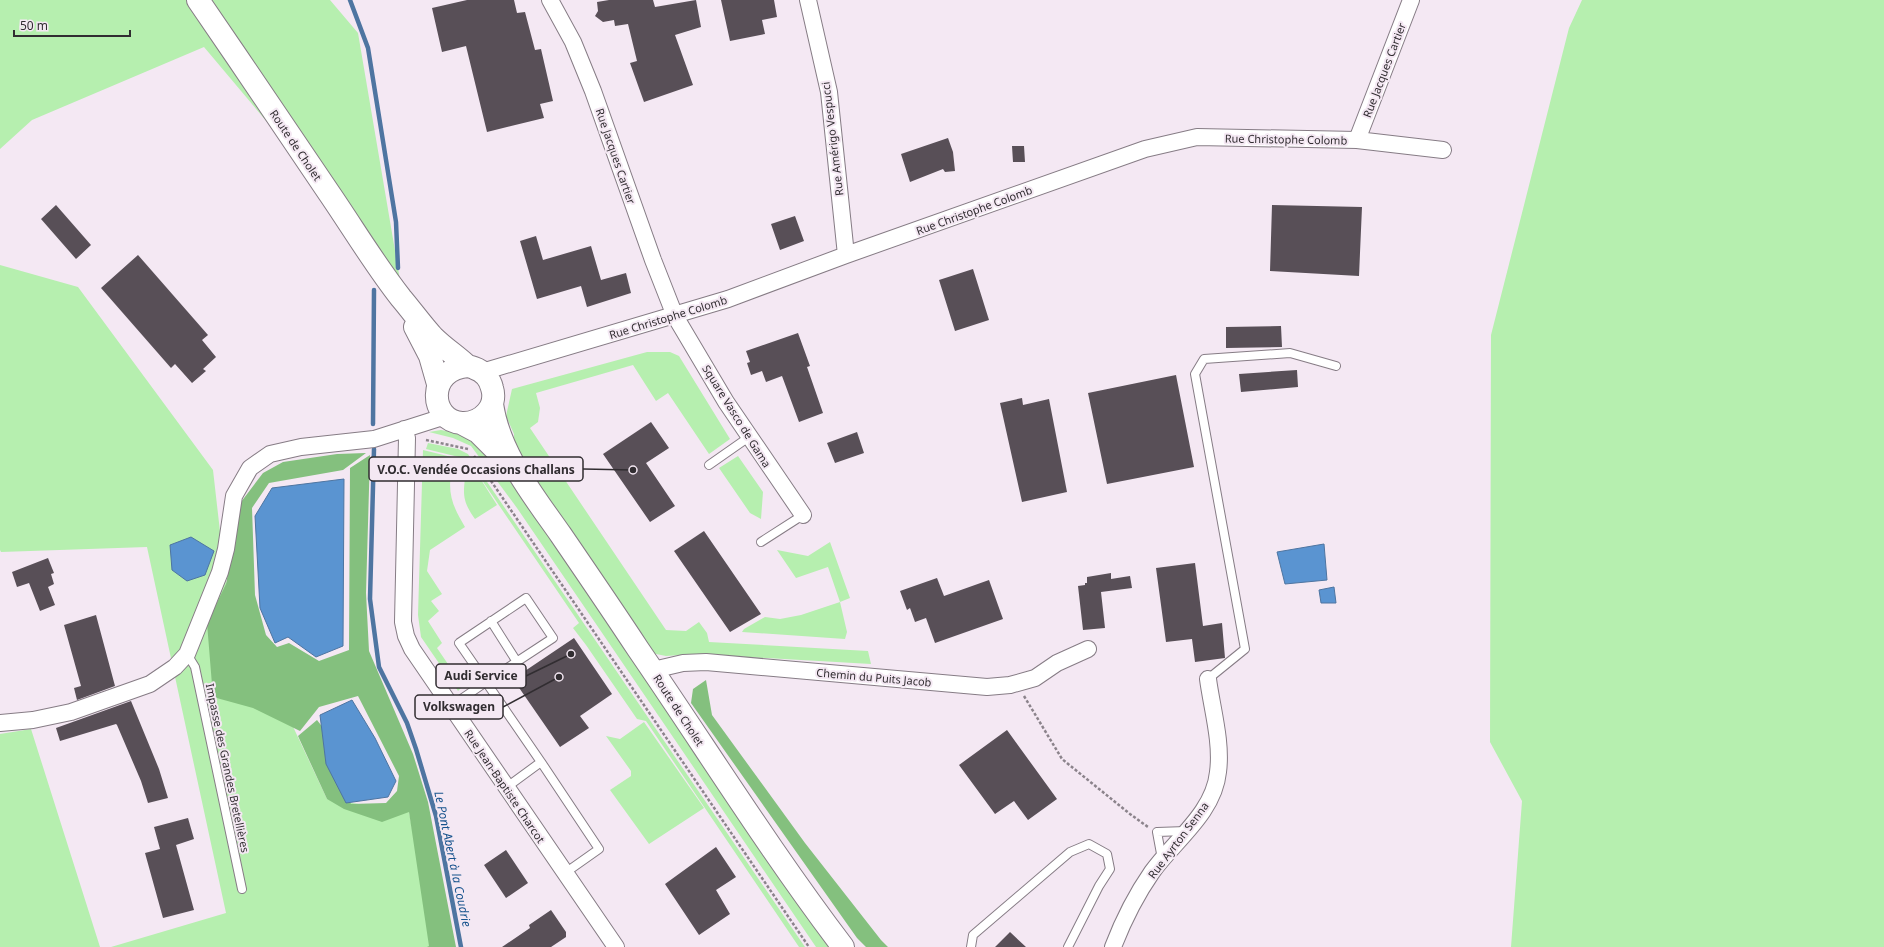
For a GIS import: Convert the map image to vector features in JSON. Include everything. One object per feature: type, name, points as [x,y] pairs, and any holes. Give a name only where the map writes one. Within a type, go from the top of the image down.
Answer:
[{"type":"main road","name":"Route de Cholet","points":[[198,0],[395,289],[434,338],[483,383],[494,422],[518,472],[816,911],[843,947]]},
{"type":"main road","name":"Route de Cholet","points":[[395,289],[430,356],[446,407],[478,432],[518,472]]},
{"type":"main road","points":[[450,370],[483,383],[487,413],[481,418],[472,422],[446,407],[443,376],[450,370]]},
{"type":"street","name":"Rue Jacques Cartier","points":[[550,0],[573,42],[593,91],[653,260],[675,316]]},
{"type":"street","name":"Rue Amérigo Vespucci","points":[[808,0],[829,92],[846,255]]},
{"type":"street","name":"Rue Jacques Cartier","points":[[1357,140],[1411,0]]},
{"type":"street","name":"Rue Christophe Colomb","points":[[483,383],[516,362],[728,299],[846,255],[1145,149],[1197,137],[1357,140],[1444,150]]},
{"type":"street","name":"Square Vasco de Gama","points":[[675,316],[726,402],[803,515]]},
{"type":"street","points":[[0,723],[33,720],[71,712],[150,684],[175,667],[187,654],[220,572],[226,549],[234,496],[250,468],[270,454],[301,447],[374,439],[407,428],[446,407]]},
{"type":"street","name":"Rue Jean-Baptiste Charcot","points":[[407,428],[404,622],[406,636],[412,649],[616,947]]},
{"type":"street","name":"Chemin du Puits Jacob","points":[[653,670],[683,662],[706,662],[987,687],[1016,684],[1035,678],[1057,663],[1088,649]]},
{"type":"street","name":"Rue Ayrton Senna","points":[[1113,947],[1125,917],[1152,872],[1187,831],[1206,804],[1214,788],[1218,773],[1218,748],[1208,679]]},
{"type":"lane","points":[[1208,679],[1245,648],[1195,374],[1204,359],[1290,353],[1336,366]]},
{"type":"lane","points":[[709,465],[749,437]]},
{"type":"lane","points":[[761,542],[803,515]]},
{"type":"lane","points":[[451,706],[486,682],[552,638],[526,598],[458,643],[486,682],[600,849],[565,873]]},
{"type":"lane","points":[[491,621],[517,662]]},
{"type":"lane","name":"Impasse des Grandes Bretellières","points":[[187,654],[195,667],[242,889]]},
{"type":"lane","points":[[507,787],[541,762]]},
{"type":"lane","points":[[1162,860],[1157,832],[1187,831]]},
{"type":"lane","points":[[971,947],[973,935],[1070,852],[1089,844],[1107,854],[1110,869],[1099,886],[1068,947]]},
{"type":"path","points":[[422,443],[426,440],[468,449],[484,469],[809,947]]},
{"type":"path","points":[[1016,684],[1062,759],[1130,814],[1157,832]]},
{"type":"green space","points":[[0,0],[330,0],[358,33],[400,280],[204,47],[32,120],[0,149]]},
{"type":"green space","points":[[1582,0],[1884,0],[1884,947],[1511,947],[1522,801],[1490,742],[1491,335],[1569,28]]},
{"type":"green space","points":[[0,265],[78,287],[213,470],[226,584],[327,799],[409,812],[434,947],[111,947],[226,913],[147,547],[1,552],[0,550]]},
{"type":"green space","points":[[647,352],[670,352],[679,356],[730,439],[709,454],[668,393],[656,401],[633,365],[536,393],[540,408],[538,422],[530,428],[666,630],[686,631],[699,622],[707,633],[709,642],[868,651],[871,664],[696,654],[666,656],[651,653],[514,451],[514,434],[506,416],[512,389]]},
{"type":"green space","points":[[441,430],[468,435],[493,456],[537,517],[829,947],[816,947],[517,508],[471,446],[453,438],[429,432]]},
{"type":"green space","points":[[428,443],[458,449],[468,454],[805,947],[799,947],[646,721],[637,719],[573,628],[579,623],[473,467],[497,505],[475,519],[467,506],[464,495],[466,468],[452,467],[450,492],[457,512],[465,527],[430,550],[427,571],[442,594],[431,601],[439,611],[428,621],[442,643],[437,648],[463,686],[458,691],[421,637],[418,615],[423,450],[468,461],[467,459],[426,449]]},
{"type":"green space","points":[[366,453],[343,470],[269,483],[252,508],[255,595],[266,635],[277,647],[289,643],[319,661],[349,650],[350,468],[370,455],[366,593],[369,651],[413,754],[428,802],[456,947],[427,947],[429,946],[409,812],[382,822],[344,809],[327,799],[298,736],[317,720],[324,729],[334,772],[351,804],[386,803],[397,791],[399,776],[358,696],[319,707],[300,731],[253,708],[213,697],[207,623],[226,584],[241,502],[263,473],[283,462],[337,454]]},
{"type":"green space","points":[[738,456],[763,492],[761,519],[750,513],[719,468]]},
{"type":"green space","points":[[830,542],[850,598],[840,602],[828,567],[796,578],[777,550],[808,556]]},
{"type":"green space","points":[[840,602],[847,632],[845,639],[742,632],[744,629],[765,617],[780,619],[801,615]]},
{"type":"green space","points":[[706,680],[712,715],[805,843],[888,947],[866,947],[857,938],[691,703],[693,689]]},
{"type":"green space","points":[[644,722],[704,808],[649,844],[610,790],[631,776],[631,771],[606,736],[620,739]]},
{"type":"green space","points":[[31,729],[100,947],[0,947],[0,734]]},
{"type":"water","points":[[344,479],[343,646],[316,657],[288,637],[275,643],[260,608],[255,516],[272,488]]},
{"type":"water","points":[[191,537],[214,551],[205,575],[187,581],[172,570],[170,545]]},
{"type":"water","points":[[1324,544],[1327,580],[1285,584],[1277,552]]},
{"type":"water","points":[[1334,587],[1336,603],[1321,603],[1319,590]]},
{"type":"water","points":[[352,700],[375,738],[396,781],[388,797],[346,803],[326,764],[320,715]]},
{"type":"building","points":[[467,0],[514,0],[517,13],[525,12],[535,50],[541,49],[553,101],[540,104],[544,118],[487,132],[466,46],[442,52],[432,8]]},
{"type":"building","points":[[609,0],[653,0],[655,7],[696,0],[701,27],[675,35],[693,85],[644,102],[630,63],[637,61],[628,24],[615,26],[614,20],[603,22],[595,16],[598,11],[597,2]]},
{"type":"building","points":[[721,0],[774,0],[777,17],[762,20],[765,34],[730,41]]},
{"type":"building","points":[[948,138],[953,152],[955,171],[945,172],[943,169],[910,182],[901,154]]},
{"type":"building","points":[[1012,146],[1024,146],[1025,162],[1013,162]]},
{"type":"building","points":[[56,205],[91,245],[76,259],[41,219]]},
{"type":"building","points":[[1272,205],[1362,207],[1359,276],[1270,271]]},
{"type":"building","points":[[795,216],[804,241],[780,250],[771,224]]},
{"type":"building","points":[[536,236],[543,260],[591,246],[601,280],[626,273],[631,293],[587,307],[581,286],[537,299],[520,241]]},
{"type":"building","points":[[138,255],[208,335],[202,340],[216,357],[203,369],[206,371],[192,383],[175,364],[171,368],[101,288]]},
{"type":"building","points":[[973,269],[989,320],[955,331],[939,280]]},
{"type":"building","points":[[1281,326],[1282,347],[1226,348],[1226,327]]},
{"type":"building","points":[[798,333],[810,366],[807,367],[823,413],[799,422],[782,376],[766,382],[762,371],[751,375],[747,363],[750,362],[746,351]]},
{"type":"building","points":[[1297,370],[1298,387],[1241,392],[1239,374]]},
{"type":"building","points":[[1176,375],[1194,467],[1107,484],[1088,393]]},
{"type":"building","points":[[1022,398],[1023,405],[1049,399],[1067,492],[1022,502],[1000,403]]},
{"type":"building","points":[[651,422],[669,448],[646,463],[675,506],[650,522],[603,454]]},
{"type":"building","points":[[857,432],[864,453],[835,463],[827,443]]},
{"type":"building","points":[[704,531],[761,614],[730,632],[674,551]]},
{"type":"building","points":[[48,558],[54,573],[51,574],[54,584],[48,587],[55,605],[40,611],[29,583],[17,587],[12,572]]},
{"type":"building","points":[[1195,563],[1203,626],[1222,623],[1225,658],[1195,662],[1192,639],[1166,642],[1156,568]]},
{"type":"building","points":[[1111,573],[1111,579],[1130,576],[1132,588],[1101,592],[1105,628],[1083,630],[1078,586],[1085,585],[1085,583],[1087,583],[1087,577]]},
{"type":"building","points":[[937,578],[944,596],[989,580],[1003,619],[935,643],[926,618],[915,622],[910,608],[907,610],[900,591]]},
{"type":"building","points":[[96,615],[115,686],[77,700],[74,688],[81,686],[64,625]]},
{"type":"building","points":[[574,638],[612,694],[580,716],[589,728],[560,747],[513,679]]},
{"type":"building","points":[[131,701],[159,769],[168,798],[148,803],[141,781],[116,724],[60,741],[56,728]]},
{"type":"building","points":[[1007,730],[1057,799],[1028,820],[1014,801],[995,814],[959,765]]},
{"type":"building","points":[[188,818],[194,839],[176,845],[194,910],[163,918],[145,853],[160,849],[154,827]]},
{"type":"building","points":[[716,847],[736,877],[716,890],[730,914],[699,935],[665,884]]},
{"type":"building","points":[[506,850],[528,883],[506,898],[484,865]]},
{"type":"building","points":[[551,910],[566,932],[566,937],[551,947],[502,947],[530,928],[529,925]]},
{"type":"building","points":[[1010,932],[1026,947],[995,947]]},
{"type":"waterway","points":[[350,0],[368,48],[396,222],[398,268]]},
{"type":"waterway","points":[[373,424],[374,290]]},
{"type":"waterway","name":"Le Pont Abert à la Coudrie","points":[[374,449],[370,599],[379,667],[407,723],[436,816],[461,947]]},
{"type":"place","name":"V.O.C. Vendée Occasions Challans","points":[[633,470]]},
{"type":"place","name":"Audi Service","points":[[571,654]]},
{"type":"place","name":"Volkswagen","points":[[559,677]]}]
